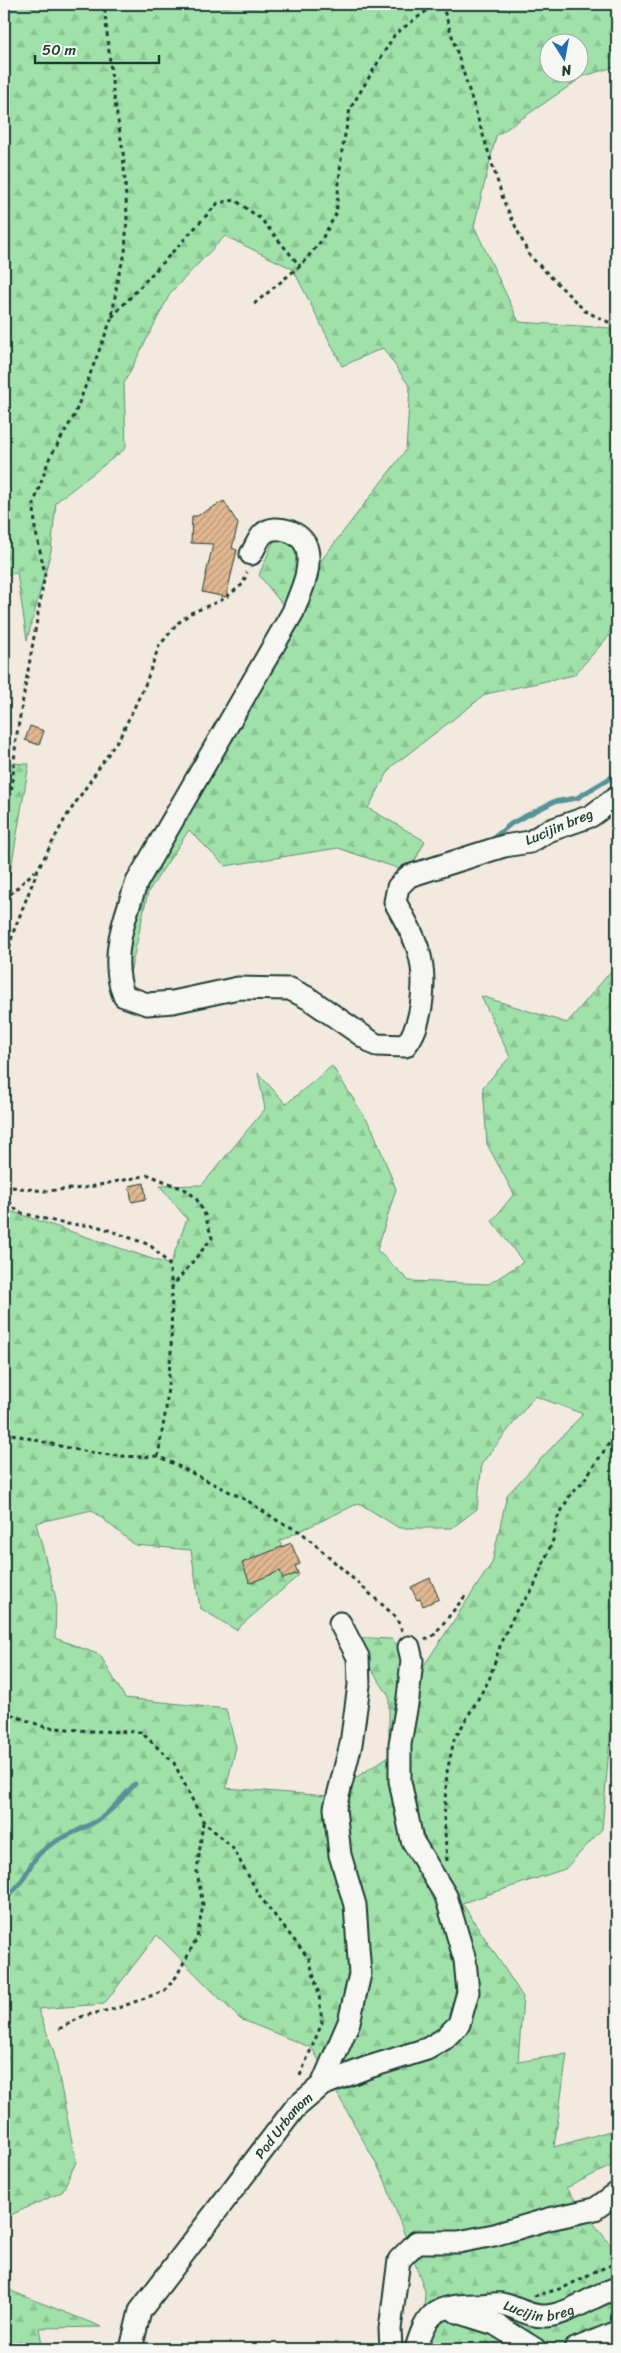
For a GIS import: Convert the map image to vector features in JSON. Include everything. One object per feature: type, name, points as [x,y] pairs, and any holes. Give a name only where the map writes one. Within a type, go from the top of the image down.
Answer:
[{"type":"street","name":"Lucijin breg","points":[[251,554],[264,534],[273,530],[287,530],[298,536],[307,547],[308,567],[293,612],[137,882],[124,916],[118,954],[118,980],[124,996],[147,1004],[173,1002],[238,988],[290,990],[308,998],[376,1045],[405,1046],[414,1035],[424,984],[422,962],[412,933],[395,902],[398,887],[409,876],[439,865],[504,846],[530,842],[548,831],[591,816],[617,797]]},
{"type":"street","points":[[322,2085],[349,2022],[360,1974],[355,1905],[340,1854],[335,1808],[352,1744],[359,1675],[358,1657],[340,1623]]},
{"type":"street","name":"Pod Urbanom","points":[[131,2349],[140,2311],[295,2108],[322,2085],[366,2068],[427,2049],[444,2039],[459,2024],[468,1992],[465,1960],[446,1896],[412,1840],[400,1782],[400,1744],[412,1660],[409,1647]]},
{"type":"street","points":[[391,2349],[390,2329],[399,2260],[417,2242],[459,2242],[494,2235],[549,2219],[595,2209],[617,2193]]},
{"type":"street","name":"Lucijin breg","points":[[416,2349],[422,2328],[436,2310],[455,2306],[502,2304],[524,2313],[546,2316],[568,2310],[617,2288]]},
{"type":"street","name":"Lucijin breg","points":[[455,2306],[457,2312],[494,2324],[535,2349]]},
{"type":"street","points":[[575,2349],[617,2332]]},
{"type":"path","points":[[4,813],[12,787],[16,739],[45,574],[35,528],[34,503],[49,458],[74,416],[112,317],[118,276],[125,254],[127,215],[123,151],[113,91],[104,4]]},
{"type":"path","points":[[254,304],[300,266],[319,244],[336,214],[342,150],[350,109],[395,34],[436,4]]},
{"type":"path","points":[[442,4],[504,202],[530,255],[584,310],[617,326]]},
{"type":"path","points":[[112,317],[218,202],[235,200],[262,219],[300,266]]},
{"type":"path","points":[[4,971],[13,933],[38,869],[66,817],[121,735],[145,685],[159,646],[178,623],[191,613],[224,599],[243,584],[251,554]]},
{"type":"path","points":[[4,900],[38,869]]},
{"type":"path","points":[[4,1186],[44,1192],[84,1188],[149,1176],[186,1190],[196,1198],[205,1215],[212,1238],[172,1288]]},
{"type":"path","points":[[4,1195],[18,1212],[65,1224],[97,1226],[150,1245],[169,1264],[172,1288],[171,1351],[166,1409],[158,1456]]},
{"type":"path","points":[[4,1432],[74,1451],[131,1458],[158,1456],[248,1501],[278,1521],[301,1532],[396,1617],[409,1647],[434,1635],[466,1595]]},
{"type":"path","points":[[447,1867],[444,1818],[446,1772],[454,1740],[489,1680],[502,1640],[516,1611],[533,1589],[553,1540],[557,1519],[569,1497],[582,1483],[617,1432]]},
{"type":"path","points":[[4,1712],[45,1727],[141,1732],[174,1763],[203,1821],[232,1847],[261,1898],[309,1959],[319,1994],[322,2024],[314,2047],[297,2083],[295,2108]]},
{"type":"path","points":[[59,2029],[83,2016],[118,2008],[164,1991],[176,1977],[197,1938],[203,1905],[197,1872],[203,1821]]},
{"type":"path","points":[[531,2296],[563,2288],[596,2271],[617,2263]]},
{"type":"green space","points":[[4,4],[617,4],[617,66],[588,75],[588,32],[538,32],[538,82],[575,82],[496,136],[474,226],[519,322],[610,328],[617,332],[617,627],[574,675],[486,694],[391,767],[368,808],[425,841],[409,872],[338,848],[225,866],[189,830],[148,892],[130,973],[125,916],[290,614],[259,575],[277,533],[320,562],[406,450],[410,387],[383,348],[342,366],[293,269],[225,236],[171,292],[124,383],[126,448],[56,502],[51,551],[27,640],[17,573],[4,575]]},
{"type":"green space","points":[[4,763],[29,764],[4,909]]},
{"type":"green space","points":[[617,964],[617,1704],[613,1703],[602,1829],[565,1869],[462,1903],[523,1997],[518,2062],[567,2054],[554,2147],[617,2129],[617,2163],[566,2188],[617,2253],[617,2349],[422,2349],[425,2291],[384,2178],[312,2048],[240,2019],[157,1935],[104,2004],[38,2009],[54,2052],[76,2162],[62,2192],[4,2218],[4,1209],[170,1265],[187,1219],[160,1186],[202,1185],[265,1109],[258,1073],[286,1104],[332,1066],[372,1128],[396,1189],[377,1250],[409,1281],[489,1284],[523,1262],[492,1221],[514,1194],[487,1144],[483,1087],[510,1057],[481,996],[567,1023]],"holes":[[[535,1396],[583,1414],[507,1495],[492,1563],[423,1667],[391,1639],[350,1637],[389,1696],[389,1756],[328,1796],[226,1788],[236,1747],[226,1709],[125,1698],[100,1655],[55,1638],[56,1599],[36,1523],[92,1510],[135,1545],[191,1550],[200,1608],[236,1630],[299,1575],[279,1541],[359,1503],[399,1528],[452,1528],[477,1509],[482,1463]]]},
{"type":"green space","points":[[4,2272],[11,2291],[102,2327],[39,2328],[43,2349],[4,2349]]},
{"type":"building","points":[[224,501],[238,524],[232,548],[237,550],[226,597],[202,592],[213,544],[191,543],[192,516],[197,516]]},
{"type":"building","points":[[30,726],[44,731],[39,745],[25,740]]},
{"type":"building","points":[[144,1183],[146,1199],[132,1202],[129,1186]]},
{"type":"building","points":[[291,1543],[300,1564],[295,1566],[298,1573],[283,1579],[280,1571],[250,1583],[242,1563]]},
{"type":"building","points":[[430,1578],[439,1599],[423,1606],[420,1599],[417,1600],[411,1587]]},
{"type":"waterway","points":[[496,836],[512,823],[553,802],[577,798],[617,774]]},
{"type":"waterway","points":[[4,1896],[16,1888],[40,1853],[59,1840],[99,1820],[135,1784]]}]
